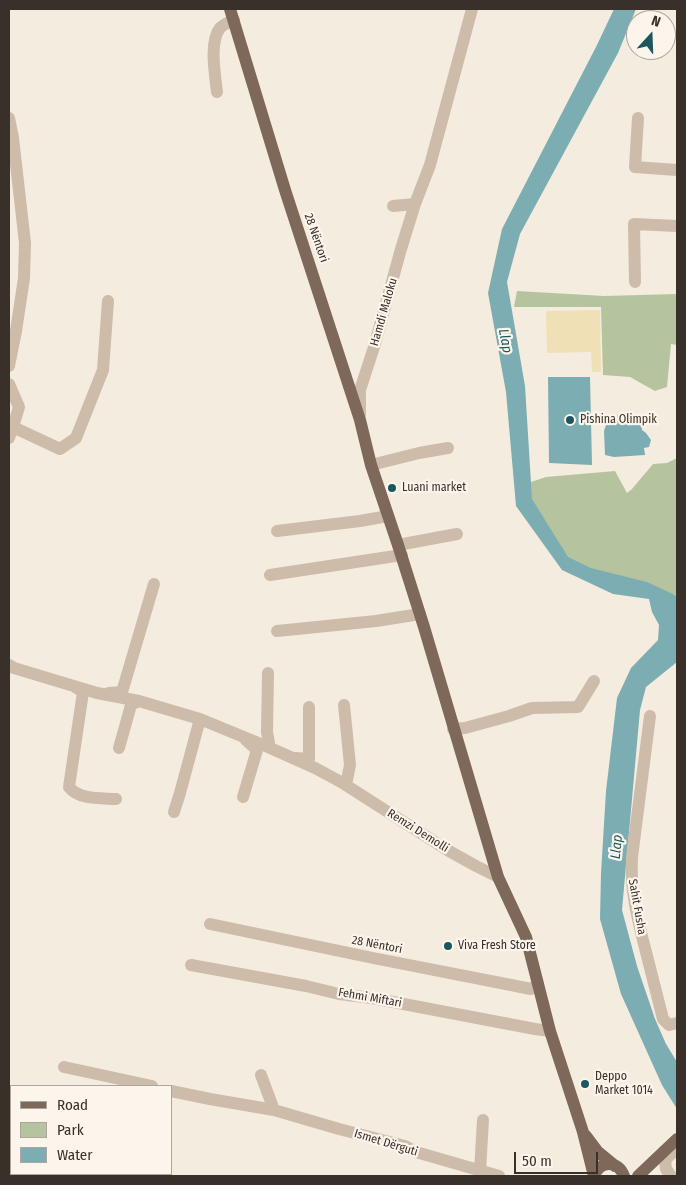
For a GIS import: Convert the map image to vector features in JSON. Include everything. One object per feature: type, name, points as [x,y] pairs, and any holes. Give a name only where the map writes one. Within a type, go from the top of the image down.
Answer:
[{"type":"main road","name":"28 Nëntori","points":[[232,14],[285,190],[360,420],[371,465],[420,614],[498,877],[526,937],[550,1031],[594,1176]]},
{"type":"main road","name":"28 Nëntori","points":[[582,1132],[598,1152],[619,1170]]},
{"type":"main road","points":[[594,1176],[595,1172],[606,1164],[619,1170],[628,1170],[641,1175],[677,1139]]},
{"type":"street","name":"Hamdi Maloku","points":[[360,420],[360,390],[415,204],[430,165],[472,9]]},
{"type":"street","name":"28 Nëntori","points":[[217,92],[215,40],[217,34],[232,14]]},
{"type":"street","points":[[9,118],[25,243],[24,278],[9,366]]},
{"type":"street","points":[[638,118],[635,167],[677,170]]},
{"type":"street","points":[[393,206],[415,204]]},
{"type":"street","points":[[635,282],[634,224],[677,226]]},
{"type":"street","points":[[9,384],[18,407],[11,433],[60,449],[76,438],[103,370],[108,301]]},
{"type":"street","points":[[371,465],[448,448]]},
{"type":"street","points":[[276,531],[388,516]]},
{"type":"street","points":[[270,575],[400,550],[457,534]]},
{"type":"street","points":[[97,693],[122,692],[154,584]]},
{"type":"street","points":[[278,631],[376,621],[420,614]]},
{"type":"street","name":"Remzi Demolli","points":[[9,664],[14,668],[75,687],[139,701],[200,719],[268,747],[341,782],[449,851],[498,877]]},
{"type":"street","points":[[268,673],[268,747]]},
{"type":"street","points":[[454,729],[465,728],[532,708],[578,707],[594,681]]},
{"type":"street","points":[[75,687],[83,692],[69,787],[72,791],[84,796],[116,799]]},
{"type":"street","points":[[119,748],[131,705],[139,701]]},
{"type":"street","points":[[341,782],[347,780],[350,765],[344,705]]},
{"type":"street","points":[[293,758],[310,759],[309,707]]},
{"type":"street","name":"Sahit Fusha","points":[[650,716],[631,873],[636,912],[663,1019],[669,1025],[677,1023]]},
{"type":"street","points":[[174,812],[200,719]]},
{"type":"street","points":[[242,736],[257,750],[243,796]]},
{"type":"street","name":"28 Nëntori","points":[[210,924],[531,989],[538,984]]},
{"type":"street","name":"Fehmi Miftari","points":[[190,965],[306,986],[339,994],[372,998],[550,1031]]},
{"type":"street","points":[[64,1067],[147,1085]]},
{"type":"street","points":[[262,1075],[274,1110]]},
{"type":"street","name":"Ismet Dërguti","points":[[172,1091],[274,1110],[406,1146],[416,1152],[499,1176]]},
{"type":"street","points":[[480,1171],[483,1120]]},
{"type":"street","points":[[671,1176],[666,1169],[665,1160],[677,1151]]},
{"type":"green space","points":[[517,291],[604,296],[677,294],[677,345],[671,344],[667,387],[655,391],[630,377],[603,375],[601,307],[514,307]]},
{"type":"green space","points":[[677,458],[677,594],[672,596],[566,563],[525,503],[525,484],[546,477],[615,471],[627,493],[653,464],[667,463]]},
{"type":"sand","points":[[600,310],[601,372],[592,372],[591,352],[547,353],[546,311]]},
{"type":"water","name":"Llap","points":[[614,9],[636,9],[626,10],[626,33],[618,53],[520,234],[507,282],[525,386],[532,499],[568,557],[591,568],[647,582],[677,596],[677,662],[646,687],[640,710],[622,910],[637,966],[655,1019],[666,1044],[677,1062],[677,1109],[662,1085],[621,994],[600,919],[606,791],[617,698],[631,668],[658,640],[659,625],[652,612],[649,599],[613,594],[562,570],[516,506],[506,392],[488,293],[502,229]]},
{"type":"water","name":"Pishina Olimpik","points":[[548,377],[590,377],[592,465],[549,463]]},
{"type":"water","points":[[618,414],[628,414],[631,418],[641,419],[642,430],[651,440],[649,447],[644,448],[645,455],[614,457],[605,455],[604,431],[608,419],[615,420]]},
{"type":"place","name":"Pishina Olimpik","points":[[570,420]]},
{"type":"place","name":"Luani market","points":[[392,488]]},
{"type":"place","name":"Viva Fresh Store","points":[[448,946]]},
{"type":"place","name":"Deppo Market 1014","points":[[585,1084]]}]
